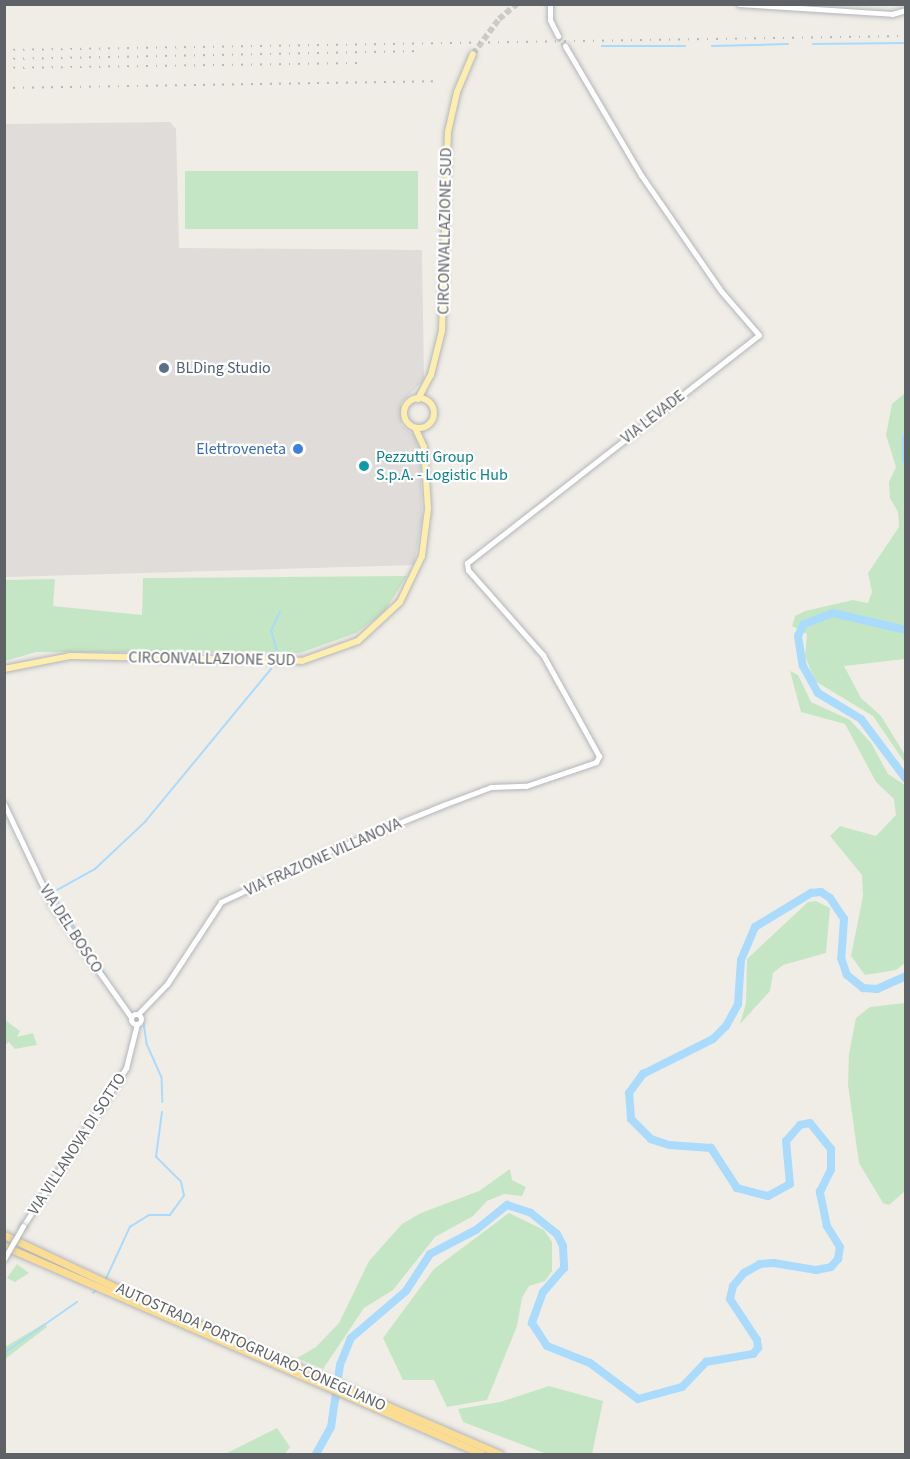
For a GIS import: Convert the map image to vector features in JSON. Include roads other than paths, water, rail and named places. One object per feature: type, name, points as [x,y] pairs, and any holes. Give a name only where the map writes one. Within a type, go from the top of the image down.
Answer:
[{"type":"highway","name":"AUTOSTRADA PORTOGRUARO-CONEGLIANO","points":[[4,1235],[149,1307]]},
{"type":"highway","name":"AUTOSTRADA PORTOGRUARO-CONEGLIANO","points":[[4,1246],[82,1282],[149,1307],[468,1444],[500,1455]]},
{"type":"highway","name":"AUTOSTRADA PORTOGRUARO-CONEGLIANO","points":[[468,1444],[482,1455]]},
{"type":"main road","name":"CIRCONVALLAZIONE SUD","points":[[431,375],[443,323],[448,132],[457,92],[473,54]]},
{"type":"main road","points":[[426,426],[415,428],[406,422],[404,412],[409,403],[418,399],[431,375]]},
{"type":"main road","points":[[424,447],[426,426],[433,417],[429,402],[431,375]]},
{"type":"main road","points":[[418,399],[429,402]]},
{"type":"main road","name":"CIRCONVALLAZIONE SUD","points":[[4,669],[70,656],[302,661],[358,641],[400,602],[417,571],[427,526],[424,447],[415,428]]},
{"type":"street","points":[[739,4],[892,14],[906,10]]},
{"type":"street","points":[[549,6],[550,20],[558,36]]},
{"type":"street","name":"VIA LEVADE","points":[[565,46],[641,175],[721,291],[759,335],[467,563],[468,570],[543,655],[599,756],[593,764]]},
{"type":"street","name":"VIA FRAZIONE VILLANOVA","points":[[138,1014],[168,984],[221,902],[332,850],[491,787],[526,786],[593,764]]},
{"type":"street","name":"VIA DEL BOSCO","points":[[4,804],[52,904],[137,1024]]},
{"type":"street","points":[[131,1017],[138,1014]]},
{"type":"street","name":"VIA VILLANOVA DI SOTTO","points":[[4,1258],[126,1068],[137,1024],[140,1021],[138,1014]]},
{"type":"waterway","points":[[813,44],[906,43]]},
{"type":"waterway","points":[[712,46],[788,44]]},
{"type":"waterway","points":[[602,46],[685,46]]},
{"type":"waterway","points":[[906,438],[906,460]]},
{"type":"waterway","points":[[279,657],[271,631],[280,612]]},
{"type":"waterway","points":[[906,630],[833,613],[804,624],[798,636],[803,666],[818,693],[861,719],[906,779]]},
{"type":"waterway","points":[[106,977],[52,893],[95,869],[145,822],[271,669]]},
{"type":"waterway","points":[[316,1454],[331,1427],[340,1365],[351,1338],[406,1291],[430,1254],[476,1230],[507,1205],[531,1213],[557,1234],[563,1246],[564,1268],[543,1292],[532,1323],[547,1346],[590,1363],[638,1399],[682,1387],[706,1362],[753,1354],[758,1348],[757,1340],[730,1299],[733,1286],[744,1273],[760,1264],[774,1263],[816,1270],[831,1267],[838,1259],[840,1247],[827,1226],[820,1192],[831,1169],[831,1149],[810,1123],[800,1125],[786,1141],[790,1184],[768,1196],[737,1188],[711,1148],[669,1145],[651,1139],[631,1119],[629,1093],[643,1074],[713,1039],[726,1026],[738,1004],[741,960],[755,927],[811,893],[821,892],[830,898],[844,919],[841,958],[847,975],[863,988],[877,989],[906,976]]},
{"type":"waterway","points":[[144,1022],[147,1044],[162,1077],[163,1102]]},
{"type":"waterway","points":[[105,1281],[130,1227],[149,1215],[170,1215],[184,1196],[181,1182],[156,1157],[162,1112]]},
{"type":"waterway","points":[[93,1293],[97,1289]]},
{"type":"waterway","points":[[4,1353],[77,1302]]},
{"type":"tunnel","points":[[473,54],[499,19],[517,4]]},
{"type":"tunnel","points":[[558,36],[565,46]]},
{"type":"railway","points":[[4,50],[906,36]]},
{"type":"railway","points":[[4,59],[422,51]]},
{"type":"railway","points":[[4,68],[360,63]]},
{"type":"railway","points":[[4,88],[434,81]]},
{"type":"place","name":"BLDing Studio","points":[[164,368]]},
{"type":"place","name":"Elettroveneta","points":[[298,449]]},
{"type":"place","name":"Pezzutti Group S.p.A. - Logistic Hub","points":[[364,466]]}]
